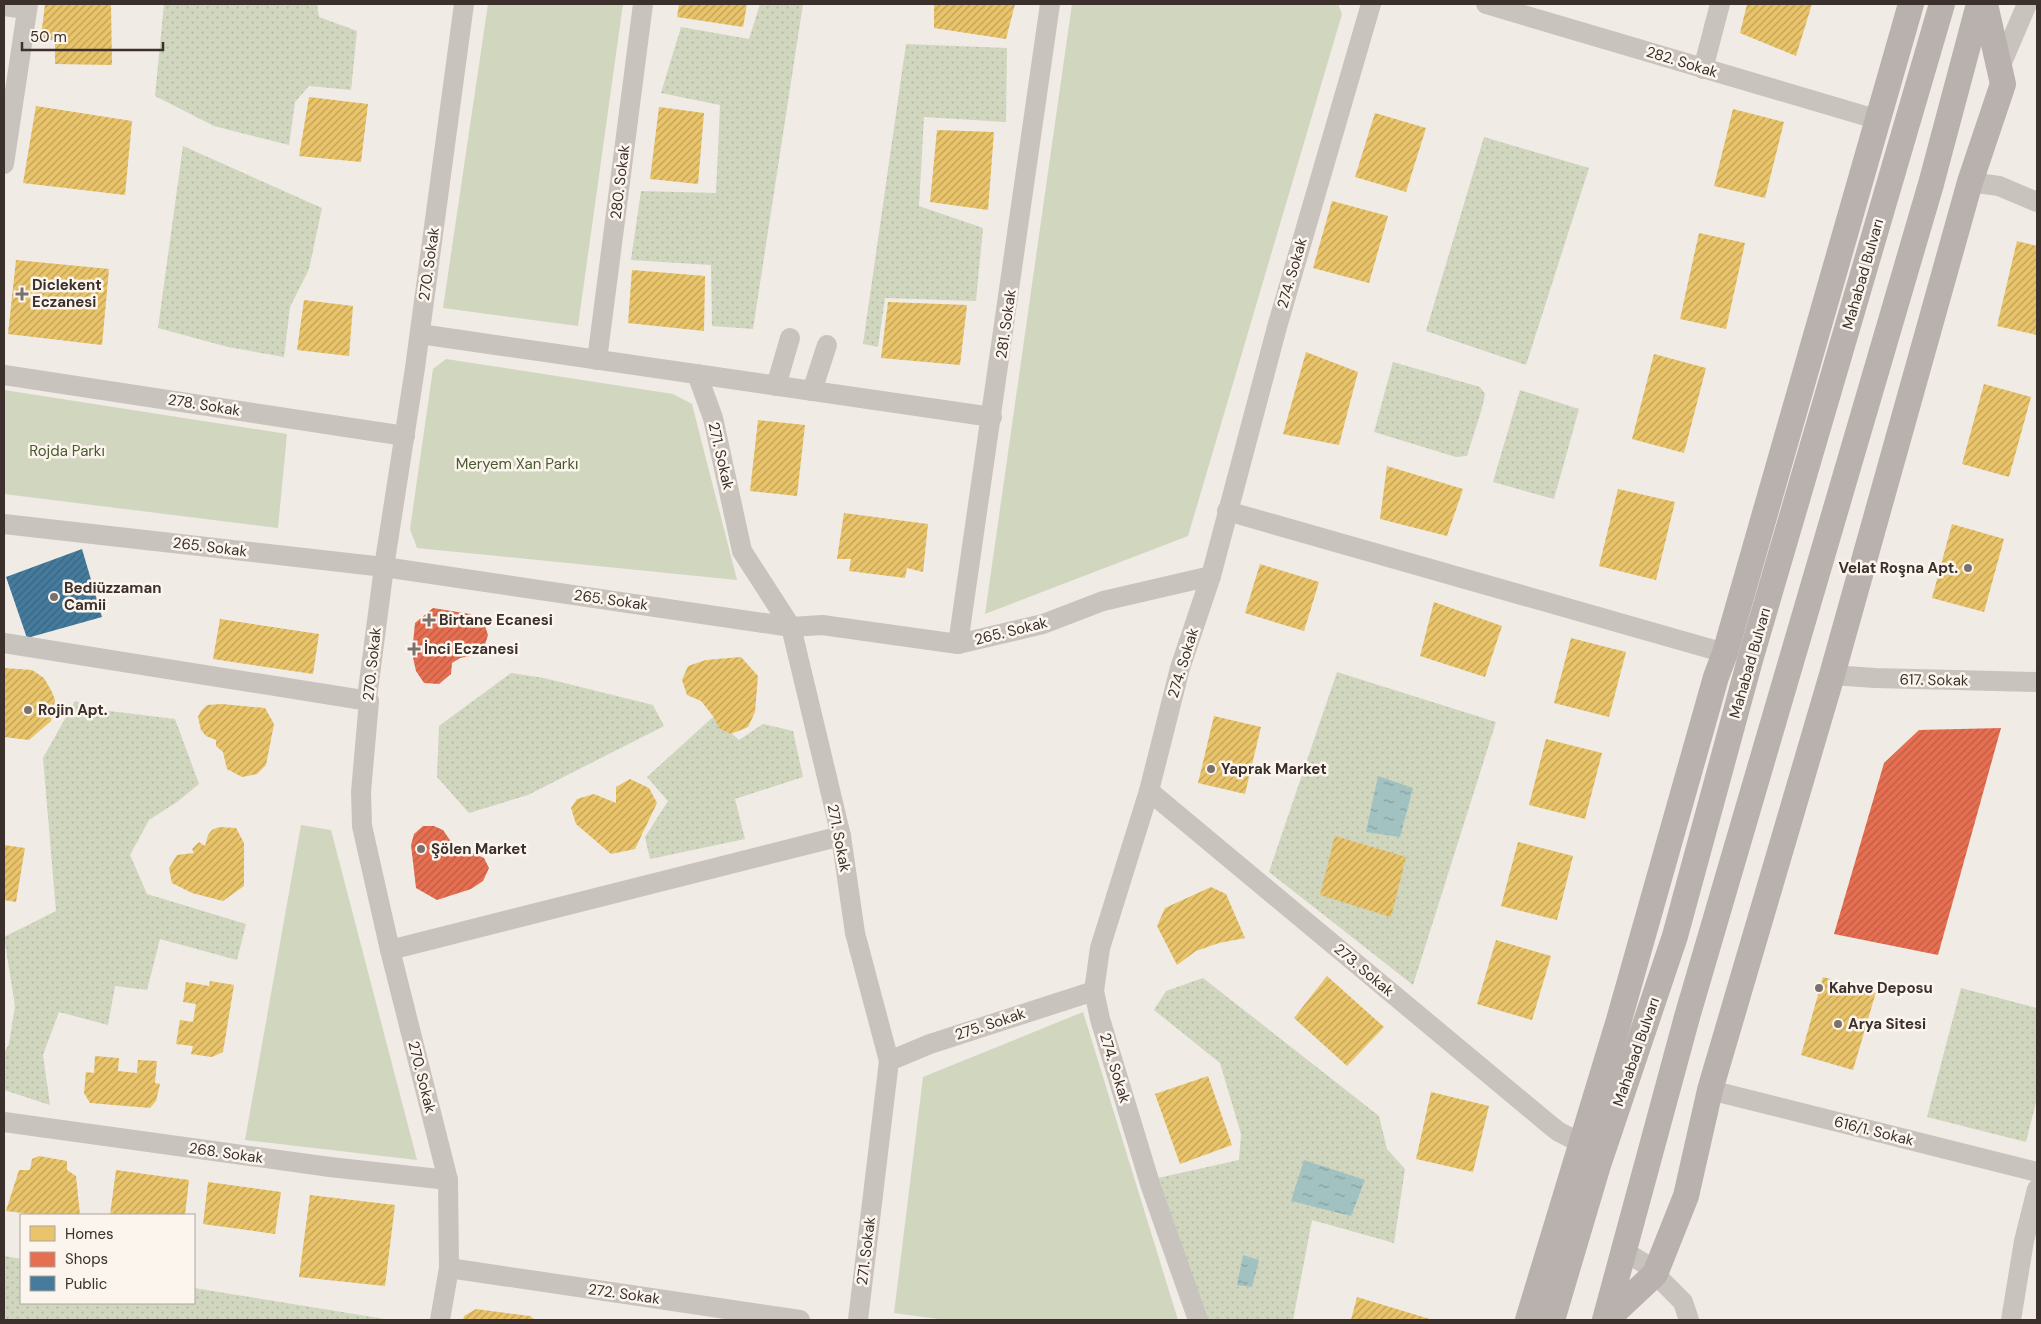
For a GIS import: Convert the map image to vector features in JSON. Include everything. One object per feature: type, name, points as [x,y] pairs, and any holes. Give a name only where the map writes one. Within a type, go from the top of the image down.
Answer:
[{"type":"main road","points":[[1528,1320],[1561,1208],[1583,1144],[1911,4]]},
{"type":"main road","name":"Mahabad Bulvarı","points":[[1552,1320],[1598,1165],[1675,936],[1750,660],[1942,4]]},
{"type":"main road","points":[[1606,1320],[1687,1018],[1931,184],[1979,4]]},
{"type":"main road","points":[[1606,1320],[1655,1274],[1686,1196],[1710,1090],[1832,675],[1970,182],[2004,84],[1985,4]]},
{"type":"street","name":"270. Sokak","points":[[440,1320],[449,1268],[448,1180],[390,950],[362,826],[361,792],[369,701],[367,698],[384,567],[420,334],[464,4]]},
{"type":"street","name":"280. Sokak","points":[[597,360],[643,4]]},
{"type":"street","name":"281. Sokak","points":[[958,644],[1050,4]]},
{"type":"street","name":"274. Sokak","points":[[1198,1320],[1151,1187],[1100,1019],[1094,991],[1100,948],[1148,791],[1180,668],[1211,576],[1285,299],[1372,4]]},
{"type":"street","name":"282. Sokak","points":[[1486,4],[1878,120]]},
{"type":"street","points":[[1703,69],[1720,4]]},
{"type":"street","points":[[2000,68],[2027,4]]},
{"type":"street","points":[[4,6],[28,6],[9,93],[4,164]]},
{"type":"street","points":[[1970,182],[1999,186],[2037,202]]},
{"type":"street","points":[[420,334],[992,417]]},
{"type":"street","points":[[776,386],[790,338]]},
{"type":"street","points":[[812,391],[827,345]]},
{"type":"street","name":"271. Sokak","points":[[697,374],[713,418],[742,551],[791,627],[841,836],[855,933],[888,1061],[858,1320]]},
{"type":"street","name":"278. Sokak","points":[[4,375],[405,436]]},
{"type":"street","points":[[1227,511],[1725,653]]},
{"type":"street","name":"265. Sokak","points":[[4,524],[384,567],[791,627],[822,625],[958,644],[1043,624],[1103,601],[1211,576]]},
{"type":"street","points":[[4,643],[369,701]]},
{"type":"street","name":"617. Sokak","points":[[1832,675],[1875,678],[2037,682]]},
{"type":"street","name":"273. Sokak","points":[[1148,791],[1550,1125],[1559,1132],[1583,1144]]},
{"type":"street","points":[[390,950],[841,836]]},
{"type":"street","name":"275. Sokak","points":[[888,1061],[930,1044],[1094,991]]},
{"type":"street","name":"616/1. Sokak","points":[[1710,1090],[2037,1172]]},
{"type":"street","name":"268. Sokak","points":[[4,1122],[330,1167],[448,1180]]},
{"type":"street","points":[[2011,1320],[2024,1240],[2037,1190]]},
{"type":"street","points":[[1624,1251],[1655,1274],[1683,1302],[1689,1320]]},
{"type":"street","name":"272. Sokak","points":[[449,1268],[800,1320]]},
{"type":"green space","points":[[164,4],[317,4],[319,17],[357,31],[351,90],[309,86],[295,102],[289,145],[214,126],[155,96]]},
{"type":"green space","points":[[488,4],[623,4],[578,326],[443,308]]},
{"type":"green space","points":[[760,4],[803,4],[753,329],[712,326],[711,265],[631,260],[641,191],[716,193],[720,105],[661,93],[681,27],[749,39]]},
{"type":"green space","points":[[1072,4],[1338,4],[1342,14],[1188,536],[985,614]]},
{"type":"green space","points":[[906,44],[1007,48],[1006,122],[924,117],[919,206],[983,228],[976,301],[885,298],[878,347],[863,344]]},
{"type":"green space","points":[[1484,137],[1589,168],[1526,365],[1426,331]]},
{"type":"green space","points":[[183,146],[322,208],[309,269],[290,307],[284,357],[228,347],[158,328]]},
{"type":"green space","name":"Meryem Xan Parkı","points":[[446,359],[673,394],[692,404],[737,580],[417,548],[410,529],[433,369]]},
{"type":"green space","points":[[1393,362],[1480,387],[1485,394],[1467,456],[1456,457],[1374,432]]},
{"type":"green space","name":"Rojda Parkı","points":[[4,390],[287,434],[278,528],[4,494]]},
{"type":"green space","points":[[1520,390],[1579,409],[1554,499],[1493,482]]},
{"type":"green space","points":[[1337,672],[1496,722],[1413,985],[1269,872]]},
{"type":"green space","points":[[511,673],[544,678],[653,705],[664,726],[528,795],[469,813],[437,777],[439,726]]},
{"type":"green space","points":[[75,701],[101,710],[175,719],[199,784],[177,802],[149,820],[130,855],[147,894],[246,924],[237,960],[160,939],[147,990],[115,986],[108,1025],[59,1012],[43,1055],[50,1105],[4,1090],[4,1053],[9,1044],[15,1006],[4,937],[56,911],[43,758]]},
{"type":"green space","points":[[713,717],[739,740],[763,724],[793,731],[803,777],[735,799],[745,839],[650,859],[645,837],[668,801],[647,777]]},
{"type":"green space","points":[[301,825],[331,830],[417,1160],[245,1140]]},
{"type":"green space","points":[[1203,978],[1379,1116],[1387,1149],[1405,1169],[1394,1243],[1312,1220],[1293,1320],[1205,1320],[1158,1178],[1239,1160],[1241,1134],[1220,1063],[1154,1010],[1166,991]]},
{"type":"green space","points":[[1961,988],[2037,1008],[2037,1098],[2026,1142],[1927,1117]]},
{"type":"green space","points":[[1083,1012],[1178,1320],[946,1320],[894,1313],[923,1077]]},
{"type":"green space","points":[[4,1256],[20,1259],[20,1304],[195,1304],[195,1288],[391,1320],[4,1320]]},
{"type":"water","points":[[1378,776],[1413,788],[1400,837],[1366,832]]},
{"type":"water","points":[[1304,1160],[1365,1180],[1351,1216],[1291,1201]]},
{"type":"water","points":[[1243,1255],[1259,1260],[1252,1287],[1237,1285]]},
{"type":"building: Homes","points":[[45,4],[111,4],[112,65],[55,64],[55,41],[41,37]]},
{"type":"building: Homes","points":[[679,4],[747,4],[743,27],[677,17]]},
{"type":"building: Homes","points":[[934,4],[1015,4],[1006,39],[934,28]]},
{"type":"building: Homes","points":[[1747,4],[1812,4],[1796,56],[1740,33]]},
{"type":"building: Homes","points":[[309,97],[368,104],[361,162],[299,156]]},
{"type":"building: Homes","points":[[36,106],[132,121],[125,195],[23,183]]},
{"type":"building: Homes","points":[[659,107],[704,113],[698,184],[650,179]]},
{"type":"building: Homes","points":[[1733,109],[1784,122],[1765,198],[1714,186]]},
{"type":"building: Homes","points":[[1375,113],[1426,128],[1406,192],[1355,177]]},
{"type":"building: Homes","points":[[937,130],[994,132],[988,210],[930,202]]},
{"type":"building: Homes","points":[[1332,201],[1388,216],[1369,283],[1313,268]]},
{"type":"building: Homes","points":[[1699,233],[1745,243],[1726,329],[1680,319]]},
{"type":"building: Homes","points":[[2017,241],[2037,246],[2037,335],[1997,326]]},
{"type":"building: Homes","points":[[16,260],[109,269],[102,345],[8,334]]},
{"type":"building: Homes","points":[[632,270],[705,276],[704,331],[628,323]]},
{"type":"building: Homes","points":[[304,300],[353,306],[349,356],[297,350]]},
{"type":"building: Homes","points":[[888,302],[967,305],[960,365],[881,358]]},
{"type":"building: Homes","points":[[1306,352],[1358,372],[1339,445],[1283,434]]},
{"type":"building: Homes","points":[[1654,354],[1706,368],[1684,453],[1632,439]]},
{"type":"building: Homes","points":[[1984,384],[2031,397],[2009,477],[1962,464]]},
{"type":"building: Homes","points":[[758,420],[805,425],[797,496],[750,491]]},
{"type":"building: Homes","points":[[1387,466],[1463,489],[1447,536],[1380,519]]},
{"type":"building: Homes","points":[[1618,489],[1675,502],[1656,580],[1599,566]]},
{"type":"building: Homes","points":[[844,513],[928,524],[923,572],[907,568],[905,578],[849,571],[851,559],[837,559]]},
{"type":"building: Homes","name":"Velat Roşna Apt.","points":[[1952,524],[2004,539],[1984,612],[1932,598]]},
{"type":"building: Homes","points":[[1260,564],[1319,582],[1304,631],[1245,613]]},
{"type":"building: Homes","points":[[1434,602],[1502,626],[1485,677],[1420,656]]},
{"type":"building: Homes","points":[[220,619],[319,634],[313,674],[213,659]]},
{"type":"building: Homes","points":[[1571,638],[1626,652],[1609,717],[1554,703]]},
{"type":"building: Homes","points":[[741,657],[758,676],[755,712],[748,727],[731,734],[720,729],[713,716],[701,701],[687,695],[682,680],[688,666],[706,660]]},
{"type":"building: Homes","name":"Rojin Apt.","points":[[4,668],[32,670],[44,678],[55,700],[51,721],[29,740],[4,737]]},
{"type":"building: Homes","points":[[222,704],[265,708],[274,724],[266,765],[257,774],[242,777],[227,769],[223,752],[216,746],[216,740],[206,736],[201,730],[198,717],[201,711],[207,705]]},
{"type":"building: Homes","points":[[1214,716],[1261,727],[1245,794],[1198,783]]},
{"type":"building: Homes","points":[[1546,739],[1602,753],[1585,819],[1529,805]]},
{"type":"building: Homes","points":[[630,779],[649,788],[657,803],[635,849],[611,854],[576,824],[571,808],[577,799],[594,794],[616,803],[616,787]]},
{"type":"building: Homes","points":[[219,827],[236,828],[244,843],[244,886],[223,901],[192,893],[172,883],[169,868],[177,855],[194,853],[192,849],[199,842],[205,846],[208,835],[212,830]]},
{"type":"building: Homes","points":[[1335,836],[1406,857],[1391,917],[1320,895]]},
{"type":"building: Homes","points":[[1518,842],[1573,856],[1557,920],[1501,906]]},
{"type":"building: Homes","points":[[4,845],[25,848],[16,902],[4,900]]},
{"type":"building: Homes","points":[[1211,887],[1226,894],[1245,938],[1219,943],[1196,951],[1177,965],[1157,926],[1165,908]]},
{"type":"building: Homes","points":[[1496,940],[1551,956],[1532,1020],[1477,1004]]},
{"type":"building: Homes","points":[[1327,976],[1384,1027],[1347,1066],[1294,1018]]},
{"type":"building: Homes","name":"Arya Sitesi","points":[[1823,977],[1876,992],[1853,1070],[1801,1055]]},
{"type":"building: Homes","points":[[210,981],[234,985],[223,1052],[212,1057],[191,1054],[193,1046],[176,1044],[180,1020],[193,1022],[196,1004],[183,1002],[186,982],[209,986]]},
{"type":"building: Homes","points":[[95,1056],[119,1058],[118,1071],[137,1073],[138,1060],[157,1061],[155,1083],[160,1084],[156,1101],[150,1108],[90,1103],[84,1093],[86,1072],[94,1073]]},
{"type":"building: Homes","points":[[1208,1076],[1232,1145],[1180,1164],[1155,1094]]},
{"type":"building: Homes","points":[[1431,1092],[1489,1106],[1473,1172],[1416,1159]]},
{"type":"building: Homes","points":[[39,1156],[67,1161],[67,1170],[76,1176],[80,1214],[30,1214],[6,1211],[19,1170],[30,1170],[32,1159]]},
{"type":"building: Homes","points":[[116,1170],[189,1180],[185,1214],[110,1214]]},
{"type":"building: Homes","points":[[208,1182],[281,1192],[275,1234],[203,1224]]},
{"type":"building: Homes","points":[[310,1195],[395,1205],[385,1286],[299,1277]]},
{"type":"building: Homes","points":[[1357,1297],[1433,1320],[1351,1320]]},
{"type":"building: Homes","points":[[476,1309],[530,1316],[535,1320],[463,1320],[464,1316]]},
{"type":"building: Shops","points":[[433,608],[470,614],[484,623],[488,635],[484,648],[475,655],[460,658],[452,663],[451,674],[439,684],[424,683],[416,671],[412,653],[415,623]]},
{"type":"building: Shops","points":[[2001,728],[1938,955],[1834,934],[1884,763],[1919,730]]},
{"type":"building: Shops","points":[[423,826],[434,826],[443,830],[452,843],[484,858],[489,868],[483,881],[471,889],[437,900],[416,888],[411,845],[414,834]]},
{"type":"building: Public","name":"Bediüzzaman Camii","points":[[82,549],[102,617],[27,638],[6,577]]},
{"type":"place","name":"Diclekent Eczanesi","points":[[22,294]]},
{"type":"place","name":"Velat Roşna Apt.","points":[[1968,568]]},
{"type":"place","name":"Bediüzzaman Camii","points":[[54,597]]},
{"type":"place","name":"Birtane Ecanesi","points":[[429,620]]},
{"type":"place","name":"İnci Eczanesi","points":[[414,649]]},
{"type":"place","name":"Rojin Apt.","points":[[28,710]]},
{"type":"place","name":"Yaprak Market","points":[[1211,769]]},
{"type":"place","name":"Şölen Market","points":[[421,849]]},
{"type":"place","name":"Kahve Deposu","points":[[1819,988]]},
{"type":"place","name":"Arya Sitesi","points":[[1838,1024]]}]
